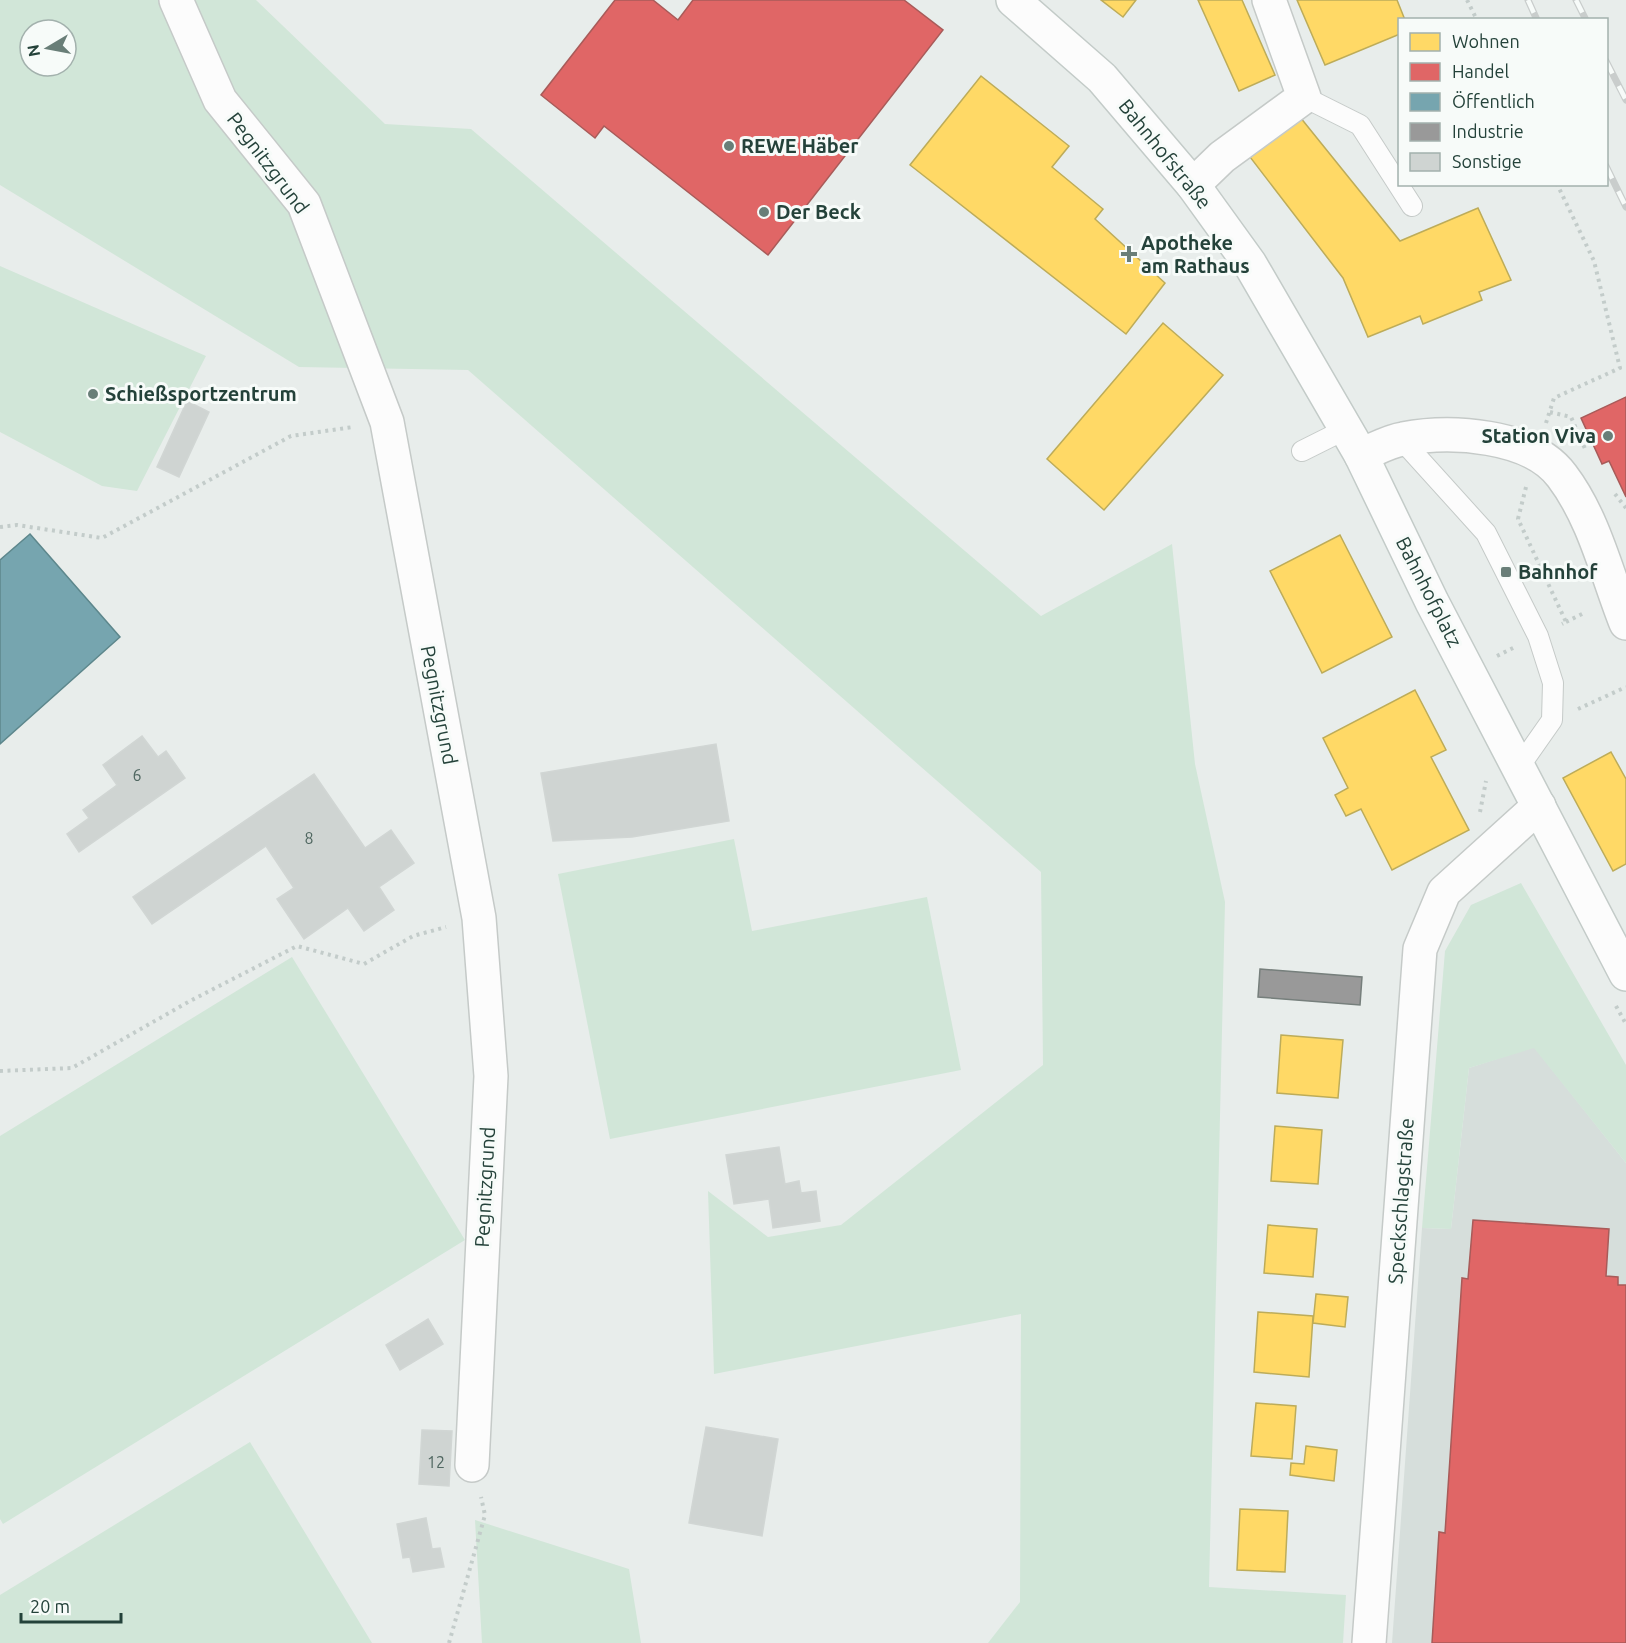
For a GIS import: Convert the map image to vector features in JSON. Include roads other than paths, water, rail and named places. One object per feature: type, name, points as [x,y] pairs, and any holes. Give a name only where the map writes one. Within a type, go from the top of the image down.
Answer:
[{"type":"street","name":"Pegnitzgrund","points":[[176,0],[220,100],[304,204],[387,422],[479,918],[491,1076],[472,1465]]},
{"type":"street","name":"Bahnhofstraße","points":[[1013,0],[1102,78],[1193,185],[1250,264],[1353,442]]},
{"type":"street","points":[[1193,185],[1222,157],[1304,97],[1269,0]]},
{"type":"street","points":[[1353,442],[1434,435],[1493,437],[1535,454],[1561,474],[1583,510],[1626,623]]},
{"type":"street","name":"Bahnhofplatz","points":[[1353,442],[1432,602],[1626,974]]},
{"type":"street","name":"Speckschlagstraße","points":[[1369,1643],[1420,949],[1444,892],[1539,806]]},
{"type":"lane","points":[[1304,97],[1360,125],[1398,184]]},
{"type":"lane","points":[[1399,186],[1412,206]]},
{"type":"lane","points":[[1401,439],[1486,533],[1538,636],[1553,683],[1552,720],[1519,767]]},
{"type":"lane","points":[[1302,451],[1353,442]]},
{"type":"railway","points":[[1528,0],[1536,18]]},
{"type":"railway","points":[[1576,0],[1585,18]]},
{"type":"railway","points":[[1608,65],[1626,100]]},
{"type":"railway","points":[[1608,170],[1626,207]]},
{"type":"place","name":"REWE Häber","points":[[729,146]]},
{"type":"place","name":"Der Beck","points":[[764,212]]},
{"type":"place","name":"Apotheke am Rathaus","points":[[1129,254]]},
{"type":"place","name":"Schießsportzentrum","points":[[93,394]]},
{"type":"place","name":"Station Viva","points":[[1608,436]]},
{"type":"place","name":"Bahnhof","points":[[1506,572]]}]
